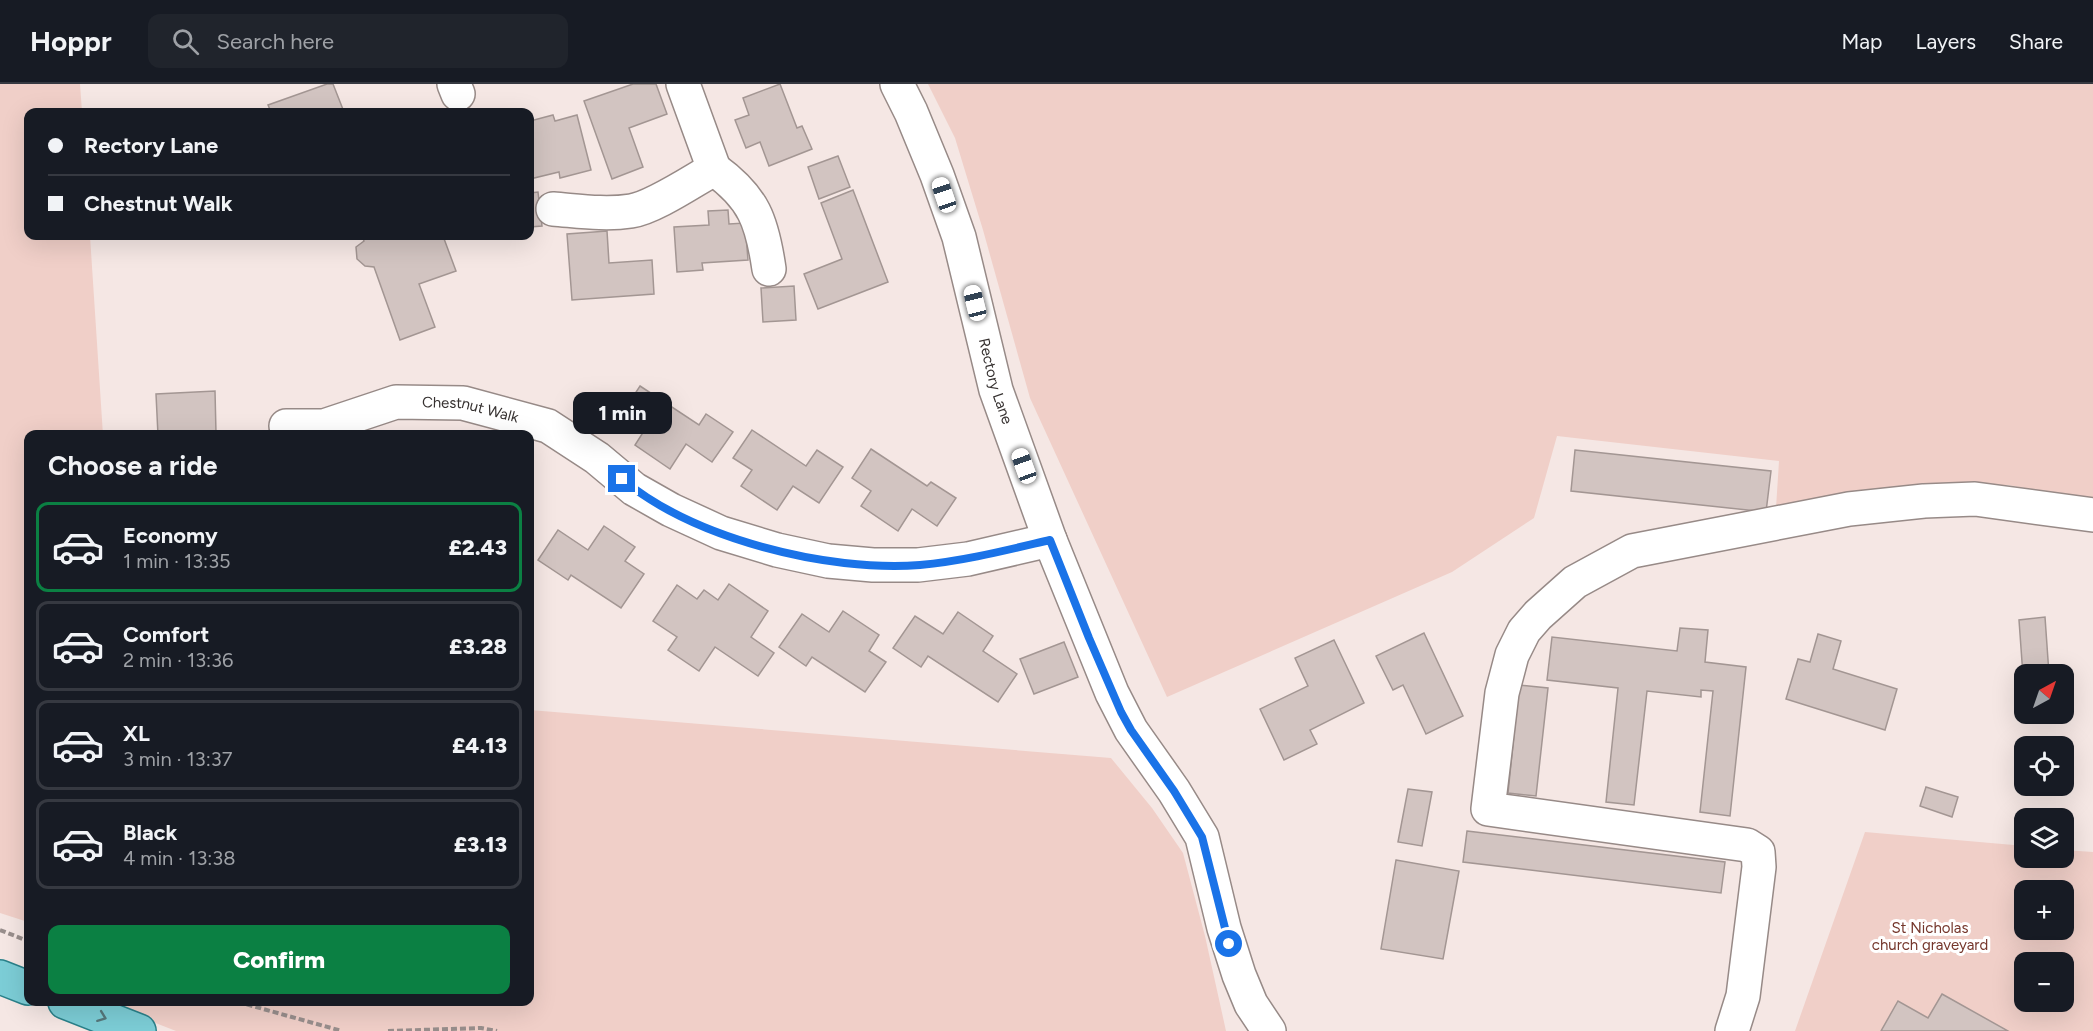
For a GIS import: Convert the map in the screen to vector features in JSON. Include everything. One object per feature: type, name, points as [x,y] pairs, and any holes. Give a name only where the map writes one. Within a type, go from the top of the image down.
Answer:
[{"type":"main road","points":[[0,977],[24,986]]},
{"type":"main road","points":[[75,1006],[139,1031]]},
{"type":"street","points":[[683,84],[714,169],[733,182],[748,200],[758,219],[765,242],[769,269]]},
{"type":"street","name":"Rectory Lane","points":[[897,84],[937,174],[959,237],[996,390],[1050,540],[1121,712],[1202,837],[1224,928],[1239,975],[1251,1004],[1269,1031]]},
{"type":"street","points":[[553,209],[607,213],[634,211],[675,192],[714,169]]},
{"type":"street","name":"Chestnut Walk","points":[[286,426],[324,430],[396,402],[463,403],[548,426],[597,458],[634,489],[671,510],[721,533],[777,550],[828,561],[873,565],[918,565],[968,559],[1050,540]]},
{"type":"street","points":[[1732,1031],[1743,996],[1759,867],[1758,852],[1747,845],[1488,809],[1502,693],[1512,655],[1524,631],[1538,615],[1575,582],[1632,551],[1849,509],[1924,501],[1975,499],[2093,515]]},
{"type":"path","points":[[0,930],[24,939]]},
{"type":"path","points":[[252,1006],[342,1031]]},
{"type":"path","points":[[388,1031],[482,1028],[498,1031]]},
{"type":"path","points":[[477,1031],[482,1028]]},
{"type":"green space","points":[[0,84],[80,84],[82,108],[24,108],[24,240],[90,240],[103,430],[24,430],[24,921],[0,913]]},
{"type":"green space","points":[[928,84],[2093,84],[2093,500],[2008,485],[1913,487],[1776,508],[1779,461],[1557,436],[1534,518],[1452,572],[1167,697],[1030,398],[955,138]]},
{"type":"green space","points":[[534,710],[1111,758],[1152,808],[1183,853],[1205,936],[1226,1031],[176,1031],[112,1006],[534,1006]]},
{"type":"green space","name":"St Nicholas church graveyard","points":[[1865,832],[2014,845],[2014,868],[2074,868],[2074,851],[2093,852],[2093,1031],[1795,1031]]},
{"type":"building","points":[[327,84],[333,84],[342,108],[269,108],[268,105]]},
{"type":"building","points":[[633,84],[656,84],[667,114],[629,128],[643,167],[612,179],[584,101]]},
{"type":"building","points":[[780,84],[797,128],[802,126],[812,149],[769,166],[760,142],[746,148],[735,120],[749,115],[743,98]]},
{"type":"building","points":[[553,115],[555,121],[577,115],[591,170],[560,178],[559,172],[534,178],[534,120]]},
{"type":"building","points":[[838,156],[850,187],[819,199],[808,167]]},
{"type":"building","points":[[853,190],[888,282],[818,309],[804,274],[842,259],[821,203]]},
{"type":"building","points":[[534,192],[538,192],[542,226],[534,227]]},
{"type":"building","points":[[728,210],[729,224],[745,223],[748,260],[702,263],[703,270],[677,272],[674,227],[709,225],[708,211]]},
{"type":"building","points":[[607,231],[609,263],[652,260],[654,294],[572,300],[567,234]]},
{"type":"building","points":[[444,240],[456,271],[419,284],[435,327],[400,340],[374,267],[365,266],[357,259],[356,247],[364,241]]},
{"type":"building","points":[[794,286],[796,320],[763,322],[761,288]]},
{"type":"building","points":[[640,386],[699,425],[706,414],[733,432],[712,462],[686,444],[670,469],[635,445],[644,431],[621,415]]},
{"type":"building","points":[[215,391],[216,430],[158,430],[156,394]]},
{"type":"building","points":[[752,430],[806,466],[817,450],[843,467],[819,503],[793,486],[777,510],[741,486],[752,470],[733,458]]},
{"type":"building","points":[[871,449],[927,486],[931,482],[956,498],[937,526],[912,509],[898,531],[861,506],[871,491],[852,478]]},
{"type":"building","points":[[1575,450],[1771,471],[1766,512],[1571,491]]},
{"type":"building","points":[[604,526],[635,547],[625,561],[644,574],[621,608],[571,575],[568,580],[538,560],[558,530],[588,550]]},
{"type":"building","points":[[729,584],[768,611],[751,637],[774,653],[758,676],[715,647],[699,671],[668,650],[677,637],[653,621],[677,585],[697,599],[704,590],[718,600]]},
{"type":"building","points":[[843,611],[879,635],[869,651],[886,662],[865,692],[812,657],[806,666],[779,647],[802,614],[829,632]]},
{"type":"building","points":[[958,612],[993,636],[983,651],[1017,674],[998,702],[928,656],[921,667],[893,648],[915,616],[943,634]]},
{"type":"building","points":[[2045,617],[2048,664],[2022,664],[2019,620]]},
{"type":"building","points":[[1680,628],[1708,630],[1705,662],[1746,667],[1730,816],[1700,812],[1713,691],[1701,690],[1701,697],[1647,691],[1634,805],[1606,802],[1618,688],[1547,680],[1552,637],[1677,651]]},
{"type":"building","points":[[1424,633],[1463,716],[1426,734],[1403,685],[1393,690],[1376,656]]},
{"type":"building","points":[[1818,634],[1841,641],[1833,669],[1897,689],[1885,730],[1786,699],[1798,659],[1810,662]]},
{"type":"building","points":[[1334,640],[1364,703],[1310,730],[1317,744],[1284,760],[1260,709],[1308,686],[1295,658]]},
{"type":"building","points":[[1064,642],[1078,677],[1034,694],[1020,659]]},
{"type":"building","points":[[1519,685],[1548,688],[1536,796],[1508,793]]},
{"type":"building","points":[[1926,787],[1958,797],[1952,817],[1920,806]]},
{"type":"building","points":[[1408,789],[1432,792],[1422,846],[1398,842]]},
{"type":"building","points":[[1467,831],[1725,862],[1721,893],[1463,862]]},
{"type":"building","points":[[1396,860],[1459,871],[1443,959],[1381,949]]},
{"type":"building","points":[[1942,994],[2008,1031],[1881,1031],[1898,1001],[1928,1018]]},
{"type":"route","points":[[622,479],[634,489],[671,510],[721,533],[777,550],[828,561],[873,565],[918,565],[968,559],[1050,540],[1121,712],[1202,837],[1229,944]]}]
